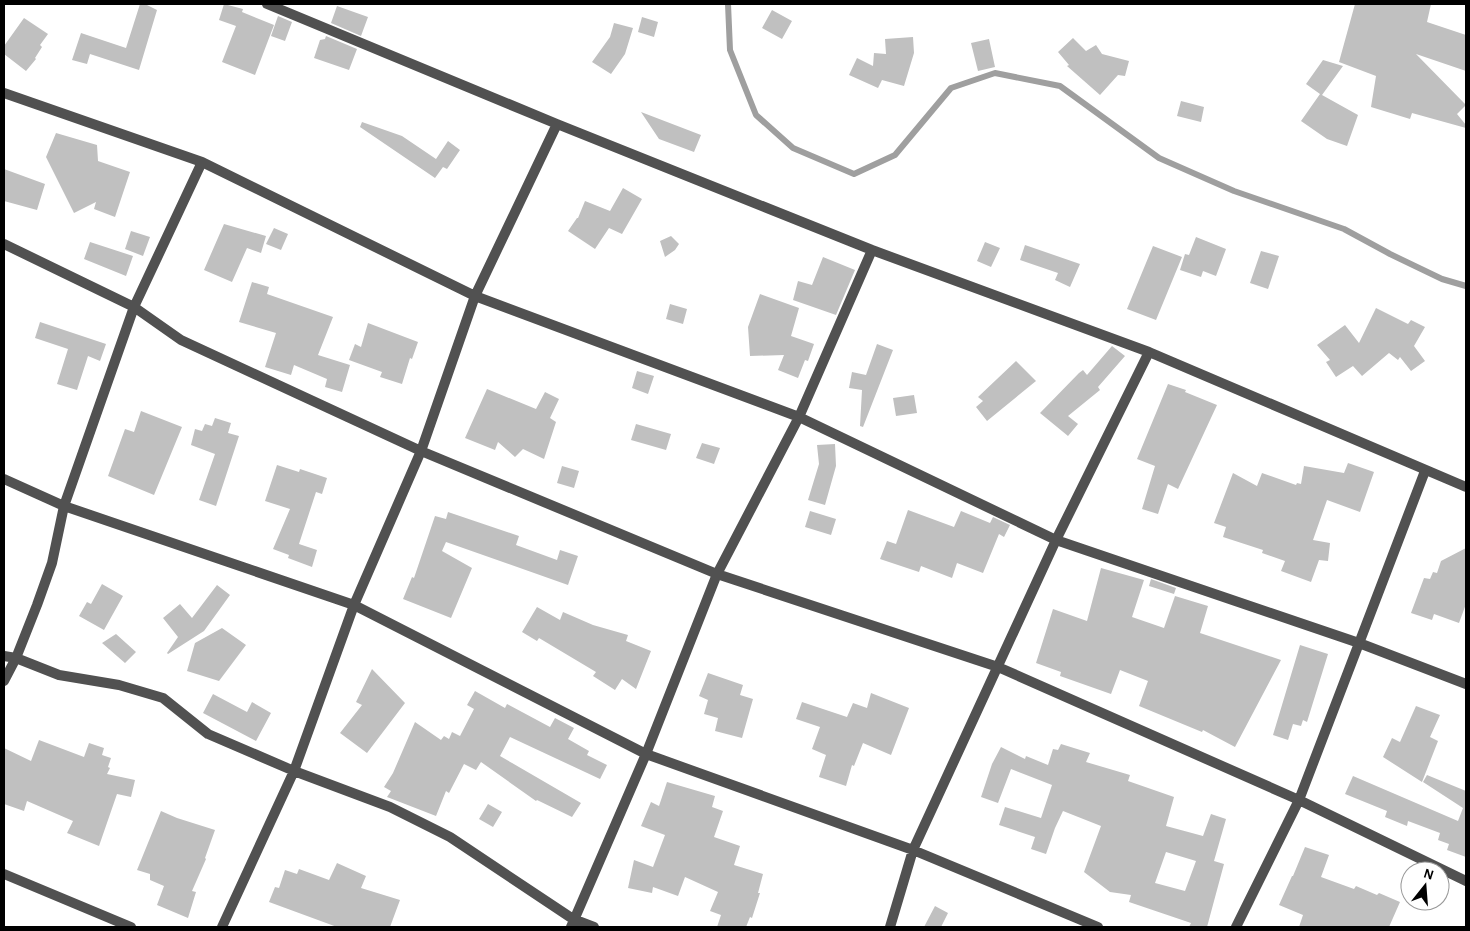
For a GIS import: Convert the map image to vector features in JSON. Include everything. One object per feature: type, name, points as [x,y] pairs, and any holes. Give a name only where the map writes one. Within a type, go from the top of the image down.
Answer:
[{"type":"street","points":[[267,4],[557,124],[872,250],[1149,352],[1466,487]]},
{"type":"street","points":[[4,93],[202,162],[475,296],[799,417],[1056,540],[1359,643],[1466,684]]},
{"type":"street","points":[[222,927],[294,771],[354,605],[421,451],[475,296],[557,124]]},
{"type":"street","points":[[4,681],[16,658],[52,563],[64,506],[134,307],[202,162]]},
{"type":"street","points":[[4,244],[134,307],[181,340],[421,451],[717,574],[998,667],[1299,800],[1466,881]]},
{"type":"street","points":[[572,923],[646,754],[717,574],[799,417],[872,250]]},
{"type":"street","points":[[890,927],[913,850],[1056,540],[1149,352]]},
{"type":"street","points":[[1236,927],[1299,800],[1425,471]]},
{"type":"street","points":[[4,478],[64,506],[354,605],[646,754],[913,850],[1098,927]]},
{"type":"street","points":[[4,656],[16,658],[59,675],[119,685],[163,698],[208,734],[294,771],[390,808],[450,837],[572,923],[594,927]]},
{"type":"street","points":[[4,874],[130,927]]},
{"type":"building","points":[[140,4],[145,4],[157,10],[139,70],[90,54],[87,64],[72,60],[81,33],[126,48]]},
{"type":"building","points":[[224,4],[243,9],[242,12],[274,25],[255,75],[222,62],[236,26],[219,20]]},
{"type":"building","points":[[1355,4],[1431,4],[1427,22],[1466,35],[1466,71],[1416,54],[1466,105],[1457,114],[1466,125],[1466,128],[1412,113],[1410,119],[1371,107],[1376,76],[1339,62]]},
{"type":"building","points":[[337,6],[368,17],[361,36],[331,23]]},
{"type":"building","points":[[772,10],[792,21],[782,39],[762,28]]},
{"type":"building","points":[[278,16],[292,22],[285,41],[271,36]]},
{"type":"building","points":[[642,17],[658,22],[654,37],[638,32]]},
{"type":"building","points":[[24,18],[48,34],[40,45],[42,47],[36,59],[26,71],[4,54],[4,46]]},
{"type":"building","points":[[614,23],[633,28],[625,54],[611,74],[592,62],[610,37]]},
{"type":"building","points":[[326,36],[357,49],[349,70],[314,58],[320,40],[325,39]]},
{"type":"building","points":[[913,37],[914,53],[904,86],[882,80],[878,88],[849,75],[857,58],[873,66],[874,53],[886,54],[885,39]]},
{"type":"building","points":[[1073,38],[1086,51],[1096,45],[1102,54],[1129,61],[1125,76],[1118,75],[1100,95],[1067,66],[1069,65],[1058,52]]},
{"type":"building","points":[[989,39],[995,67],[978,71],[971,43]]},
{"type":"building","points":[[1323,60],[1343,66],[1322,95],[1358,115],[1347,146],[1327,139],[1301,121],[1320,94],[1306,84]]},
{"type":"building","points":[[1181,101],[1204,107],[1201,122],[1177,116]]},
{"type":"building","points":[[641,112],[701,135],[694,152],[659,139]]},
{"type":"building","points":[[362,122],[402,136],[436,159],[448,141],[460,150],[447,169],[443,167],[435,178],[360,127]]},
{"type":"building","points":[[56,133],[97,145],[98,161],[130,172],[115,217],[94,209],[96,202],[74,213],[46,157]]},
{"type":"building","points":[[4,169],[45,184],[37,210],[4,201]]},
{"type":"building","points":[[623,188],[642,199],[622,234],[609,228],[595,249],[568,231],[578,218],[585,201],[610,211]]},
{"type":"building","points":[[224,224],[266,236],[261,253],[247,248],[232,282],[204,270]]},
{"type":"building","points":[[274,228],[288,234],[281,250],[266,244]]},
{"type":"building","points":[[131,231],[150,237],[143,256],[125,249]]},
{"type":"building","points":[[671,236],[679,244],[675,250],[665,257],[660,241]]},
{"type":"building","points":[[1196,237],[1226,249],[1216,276],[1203,271],[1201,277],[1180,270],[1185,254],[1189,255]]},
{"type":"building","points":[[90,242],[133,256],[126,276],[84,259]]},
{"type":"building","points":[[985,242],[1000,248],[991,267],[977,261]]},
{"type":"building","points":[[1025,245],[1080,264],[1070,287],[1055,280],[1058,273],[1020,260]]},
{"type":"building","points":[[1153,246],[1182,257],[1156,320],[1127,309]]},
{"type":"building","points":[[1261,251],[1279,256],[1268,289],[1250,283]]},
{"type":"building","points":[[823,257],[855,270],[836,315],[793,300],[798,281],[812,285]]},
{"type":"building","points":[[252,282],[269,287],[267,294],[333,317],[318,355],[350,365],[342,392],[325,387],[327,379],[294,365],[291,375],[265,367],[276,333],[239,322]]},
{"type":"building","points":[[760,294],[799,308],[791,336],[814,344],[808,361],[805,360],[798,378],[778,370],[784,355],[750,356],[748,327]]},
{"type":"building","points":[[670,304],[687,309],[683,324],[666,319]]},
{"type":"building","points":[[1376,308],[1408,324],[1411,320],[1425,327],[1414,346],[1425,361],[1411,371],[1400,357],[1398,360],[1389,353],[1362,376],[1353,366],[1336,377],[1326,362],[1330,360],[1317,345],[1345,325],[1359,343]]},
{"type":"building","points":[[40,322],[106,344],[100,361],[88,356],[77,390],[57,384],[68,349],[35,338]]},
{"type":"building","points":[[368,323],[418,342],[412,359],[410,358],[402,384],[380,377],[382,372],[349,360],[355,344],[361,347]]},
{"type":"building","points":[[877,344],[893,350],[863,427],[860,426],[862,390],[849,388],[852,372],[866,375]]},
{"type":"building","points":[[1112,346],[1125,356],[1098,387],[1100,390],[1068,416],[1078,424],[1068,436],[1040,413],[1079,373],[1083,370],[1087,375]]},
{"type":"building","points":[[1016,361],[1036,381],[987,421],[976,407],[983,401],[978,397]]},
{"type":"building","points":[[637,371],[654,376],[648,394],[632,388]]},
{"type":"building","points":[[1168,384],[1186,390],[1185,392],[1217,405],[1178,489],[1168,484],[1158,514],[1142,509],[1155,466],[1137,459]]},
{"type":"building","points":[[487,389],[536,409],[545,392],[559,399],[550,418],[556,422],[544,459],[523,449],[515,457],[498,442],[495,450],[465,438]]},
{"type":"building","points":[[914,395],[917,413],[896,416],[893,398]]},
{"type":"building","points":[[141,411],[182,427],[154,495],[108,476],[125,429],[134,432]]},
{"type":"building","points":[[215,418],[231,423],[228,433],[239,436],[216,506],[199,500],[215,454],[191,445],[195,429],[202,431],[205,424],[212,426]]},
{"type":"building","points":[[636,424],[671,434],[666,450],[631,440]]},
{"type":"building","points":[[702,443],[720,448],[714,464],[696,458]]},
{"type":"building","points":[[835,444],[836,466],[825,505],[808,500],[819,464],[817,445]]},
{"type":"building","points":[[1348,463],[1374,472],[1360,512],[1327,500],[1313,540],[1330,543],[1328,561],[1319,560],[1311,582],[1281,571],[1285,561],[1262,553],[1263,550],[1223,537],[1226,527],[1214,523],[1233,473],[1257,486],[1262,473],[1296,485],[1297,483],[1301,484],[1304,466],[1344,473]]},
{"type":"building","points":[[277,465],[299,472],[300,469],[327,478],[322,494],[316,492],[299,544],[317,550],[312,567],[288,558],[289,555],[273,549],[290,509],[265,501]]},
{"type":"building","points":[[562,466],[579,471],[574,488],[557,483]]},
{"type":"building","points":[[908,510],[954,527],[961,511],[990,523],[993,517],[1010,525],[1004,537],[999,534],[983,573],[957,563],[952,578],[921,566],[919,572],[880,559],[887,541],[896,544]]},
{"type":"building","points":[[810,511],[836,519],[831,535],[805,527]]},
{"type":"building","points":[[448,512],[519,536],[516,545],[557,560],[560,550],[578,556],[568,585],[446,542],[442,551],[472,568],[451,618],[403,599],[412,577],[414,578],[435,516],[446,519]]},
{"type":"building","points":[[1466,548],[1466,604],[1459,623],[1434,614],[1432,620],[1411,613],[1424,578],[1430,579],[1433,572],[1437,573],[1441,561]]},
{"type":"building","points":[[1101,568],[1144,580],[1132,617],[1164,628],[1175,596],[1208,606],[1200,633],[1281,660],[1235,747],[1203,730],[1202,732],[1139,706],[1148,681],[1120,670],[1111,694],[1060,676],[1061,672],[1036,663],[1053,609],[1087,621]]},
{"type":"building","points":[[1151,579],[1176,588],[1174,594],[1149,586]]},
{"type":"building","points":[[102,584],[123,596],[104,630],[79,616],[87,602],[91,604]]},
{"type":"building","points":[[217,585],[230,595],[204,631],[168,654],[178,637],[163,618],[180,604],[192,618]]},
{"type":"building","points":[[537,607],[560,620],[563,612],[593,625],[628,635],[626,641],[651,651],[636,689],[622,679],[615,690],[593,676],[596,672],[539,638],[537,641],[522,632]]},
{"type":"building","points":[[222,628],[246,645],[219,681],[187,671],[195,643]]},
{"type":"building","points":[[116,634],[136,652],[125,663],[102,643]]},
{"type":"building","points":[[1300,645],[1328,654],[1307,722],[1303,720],[1301,726],[1293,724],[1288,740],[1273,735]]},
{"type":"building","points":[[372,669],[405,703],[367,753],[340,733],[362,705],[356,702]]},
{"type":"building","points":[[708,673],[743,685],[740,695],[753,699],[742,738],[715,731],[718,718],[704,714],[708,700],[699,696]]},
{"type":"building","points":[[475,691],[505,708],[507,704],[550,727],[555,718],[574,728],[568,739],[589,751],[587,755],[607,765],[600,779],[510,737],[500,756],[581,803],[572,817],[536,801],[481,762],[476,770],[464,764],[449,793],[446,791],[436,816],[387,797],[391,791],[384,787],[393,773],[415,722],[441,740],[444,736],[449,739],[452,732],[460,736],[474,709],[467,705]]},
{"type":"building","points":[[871,693],[909,708],[891,755],[863,743],[854,766],[852,765],[846,786],[819,777],[826,755],[812,749],[820,727],[796,719],[802,702],[847,717],[853,703],[867,708]]},
{"type":"building","points":[[213,694],[247,712],[252,702],[271,713],[256,741],[203,713]]},
{"type":"building","points":[[1416,706],[1440,715],[1430,737],[1438,741],[1422,782],[1383,757],[1392,738],[1400,742]]},
{"type":"building","points":[[39,740],[84,757],[89,743],[104,748],[102,755],[111,758],[107,774],[135,780],[131,797],[117,794],[99,846],[67,833],[73,821],[27,801],[24,811],[4,804],[4,748],[31,761]]},
{"type":"building","points":[[1061,744],[1090,753],[1086,762],[1130,775],[1128,781],[1174,797],[1166,826],[1203,836],[1211,814],[1226,819],[1214,861],[1224,864],[1207,927],[1189,927],[1191,923],[1129,902],[1131,895],[1110,892],[1084,872],[1101,826],[1063,811],[1046,854],[1031,849],[1035,837],[999,825],[1005,807],[1041,818],[1052,785],[1011,769],[998,803],[981,797],[992,764],[1001,747],[1025,759],[1026,756],[1048,765],[1053,749],[1058,750]],"holes":[[[1166,852],[1196,861],[1185,891],[1155,883]]]},
{"type":"building","points":[[1427,775],[1466,791],[1466,857],[1447,850],[1449,844],[1438,840],[1440,833],[1408,821],[1407,826],[1385,817],[1387,811],[1345,794],[1353,776],[1458,821],[1463,808],[1423,782]]},
{"type":"building","points":[[667,782],[715,796],[712,807],[723,811],[714,837],[740,846],[734,865],[763,874],[758,893],[760,893],[752,918],[750,917],[746,927],[717,927],[721,915],[710,911],[718,892],[685,877],[678,896],[653,887],[652,893],[628,888],[634,860],[653,867],[665,835],[641,826],[651,802],[659,806]]},
{"type":"building","points":[[488,804],[502,812],[493,827],[479,819]]},
{"type":"building","points":[[161,811],[215,830],[206,859],[192,891],[196,892],[188,918],[157,905],[164,886],[150,880],[150,874],[137,870]]},
{"type":"building","points":[[1305,847],[1329,855],[1321,877],[1354,889],[1356,886],[1377,895],[1379,893],[1400,902],[1389,927],[1299,927],[1303,915],[1279,905]]},
{"type":"building","points":[[337,863],[366,876],[361,888],[400,900],[390,927],[337,927],[269,902],[275,887],[279,888],[285,870],[297,874],[299,869],[329,880]]},
{"type":"building","points":[[935,906],[948,913],[941,927],[924,927]]},
{"type":"waterway","points":[[728,4],[730,50],[756,115],[793,148],[854,174],[895,155],[951,88],[995,73],[1060,86],[1159,158],[1234,191],[1344,229],[1442,279],[1466,286]]}]
